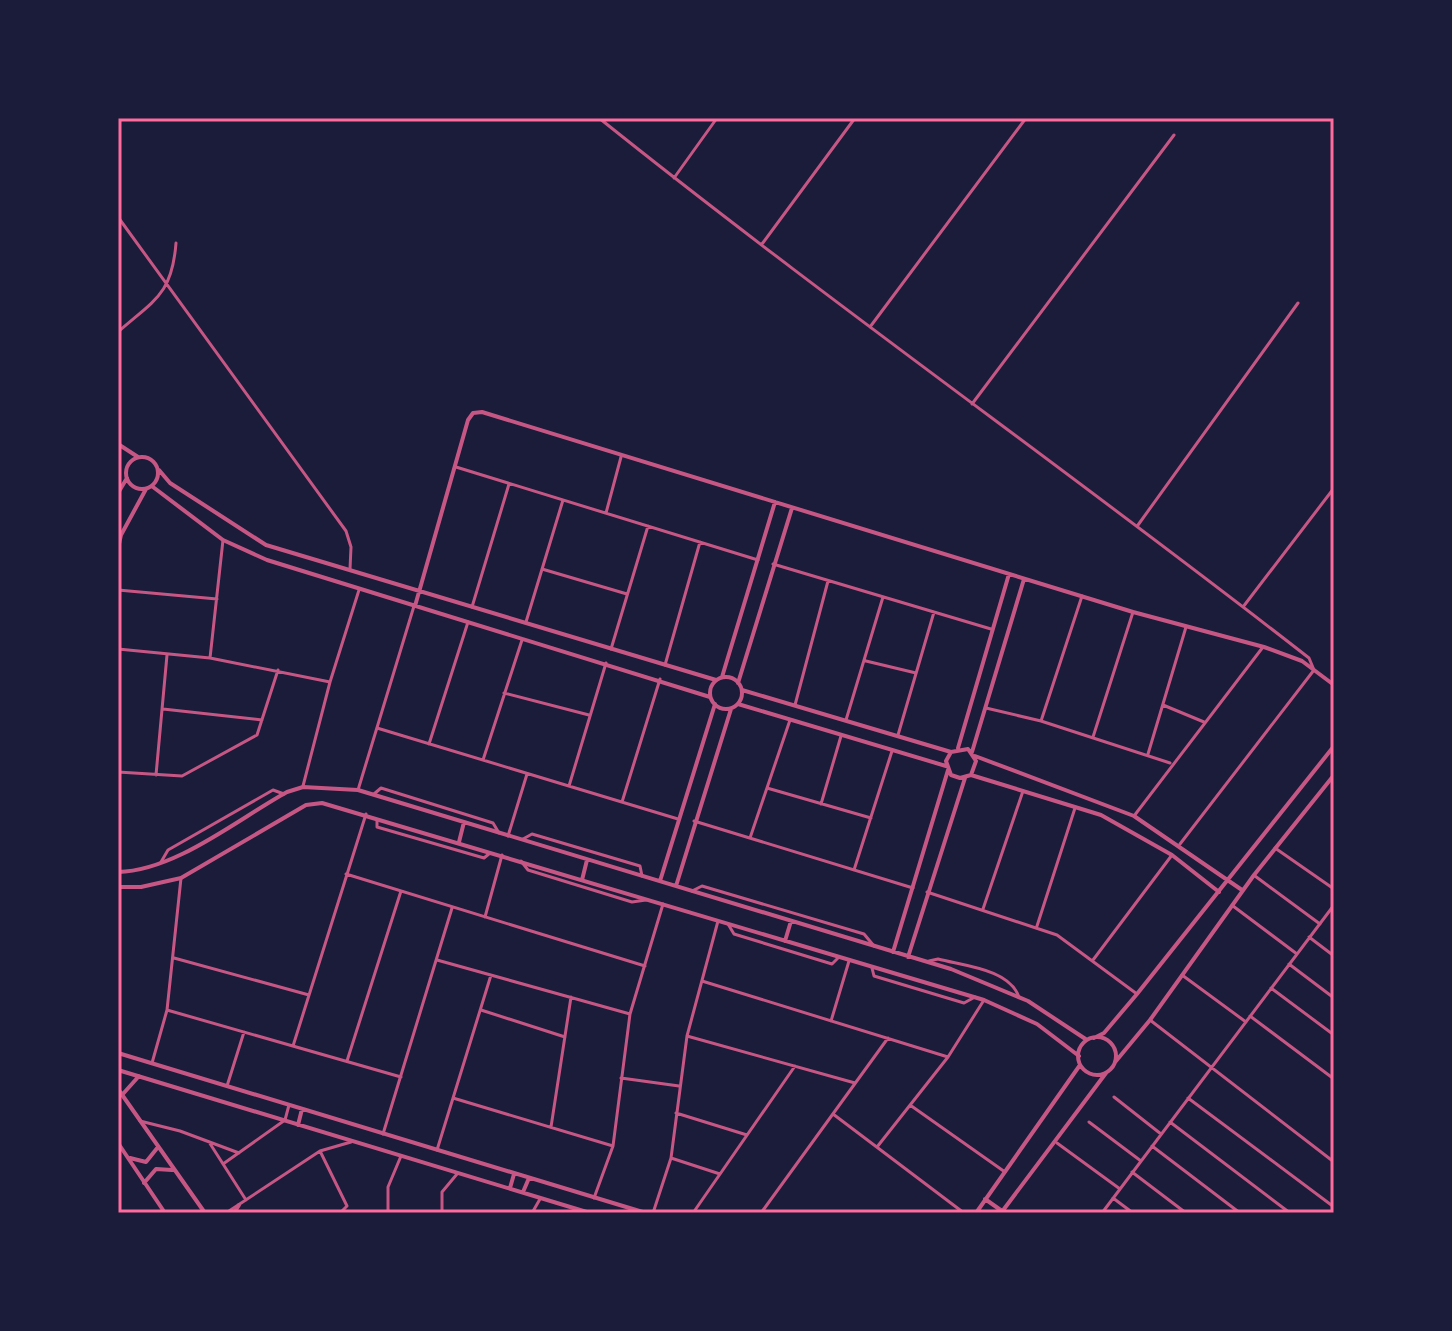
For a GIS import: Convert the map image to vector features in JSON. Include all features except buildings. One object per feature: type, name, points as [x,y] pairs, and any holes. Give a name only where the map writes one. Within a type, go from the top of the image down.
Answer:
[{"type":"street","points":[[599,118],[972,405],[1138,525],[1309,658],[1314,670]]},
{"type":"street","points":[[674,178],[717,118]]},
{"type":"street","points":[[762,244],[855,118]]},
{"type":"street","points":[[870,327],[1026,118]]},
{"type":"street","points":[[972,405],[1174,135]]},
{"type":"street","points":[[118,217],[346,531],[351,547],[350,569]]},
{"type":"street","points":[[118,332],[151,305],[167,284],[174,266],[176,243]]},
{"type":"street","points":[[1138,525],[1298,303]]},
{"type":"street","points":[[358,790],[420,591],[468,420],[473,413],[482,412],[1133,612],[1264,647],[1302,661],[1334,683]]},
{"type":"street","points":[[118,444],[153,462],[170,483],[266,545],[665,665],[738,683]]},
{"type":"street","points":[[606,513],[621,457]]},
{"type":"street","points":[[118,493],[129,461],[141,458]]},
{"type":"street","points":[[118,467],[146,489]]},
{"type":"street","points":[[454,467],[758,560]]},
{"type":"street","points":[[153,487],[159,470]]},
{"type":"street","points":[[472,607],[509,484]]},
{"type":"street","points":[[118,548],[121,535],[146,489],[153,487]]},
{"type":"street","points":[[153,487],[223,540],[267,560],[522,640],[660,679],[710,697],[715,704],[731,709]]},
{"type":"street","points":[[1243,607],[1334,488]]},
{"type":"street","points":[[526,622],[563,500]]},
{"type":"street","points":[[710,697],[719,679],[775,502]]},
{"type":"street","points":[[792,508],[738,683],[742,690],[951,752]]},
{"type":"street","points":[[611,649],[648,526]]},
{"type":"street","points":[[210,658],[223,540]]},
{"type":"street","points":[[665,665],[700,542]]},
{"type":"street","points":[[773,564],[991,629]]},
{"type":"street","points":[[542,569],[628,594]]},
{"type":"street","points":[[893,952],[951,752],[958,748],[1009,574]]},
{"type":"street","points":[[738,704],[947,768],[955,777],[965,778],[976,766],[973,754],[1024,579]]},
{"type":"street","points":[[795,705],[828,581]]},
{"type":"street","points":[[118,590],[217,599]]},
{"type":"street","points":[[303,787],[330,682],[359,590]]},
{"type":"street","points":[[1041,721],[1082,596]]},
{"type":"street","points":[[846,720],[883,597]]},
{"type":"street","points":[[898,735],[934,612]]},
{"type":"street","points":[[1093,737],[1133,612]]},
{"type":"street","points":[[429,744],[468,622]]},
{"type":"street","points":[[1148,754],[1186,627]]},
{"type":"street","points":[[483,760],[522,640]]},
{"type":"street","points":[[1134,816],[1264,647]]},
{"type":"street","points":[[118,649],[210,658],[330,682]]},
{"type":"street","points":[[156,775],[167,653]]},
{"type":"street","points":[[864,660],[916,673]]},
{"type":"street","points":[[569,786],[607,663]]},
{"type":"street","points":[[118,772],[182,776],[257,735],[278,670]]},
{"type":"street","points":[[1180,844],[1314,670]]},
{"type":"street","points":[[622,802],[660,679]]},
{"type":"street","points":[[676,886],[731,709],[738,704],[742,690]]},
{"type":"street","points":[[504,693],[590,715]]},
{"type":"street","points":[[660,881],[715,704]]},
{"type":"street","points":[[1163,705],[1204,722]]},
{"type":"street","points":[[986,708],[1041,721],[1171,764]]},
{"type":"street","points":[[162,709],[262,720]]},
{"type":"street","points":[[750,838],[790,720]]},
{"type":"street","points":[[377,728],[678,819]]},
{"type":"street","points":[[821,804],[841,736]]},
{"type":"street","points":[[984,1213],[977,1211],[1080,1065],[1079,1056],[1087,1040],[1104,1033],[1137,994],[1334,746]]},
{"type":"street","points":[[958,748],[1134,816],[1180,844],[1242,890]]},
{"type":"street","points":[[854,870],[893,751]]},
{"type":"street","points":[[508,836],[527,773]]},
{"type":"street","points":[[971,775],[1075,806],[1127,828],[1172,855],[1219,892]]},
{"type":"street","points":[[985,1199],[1001,1212],[1150,1020],[1242,890],[1334,775]]},
{"type":"street","points":[[908,957],[965,778]]},
{"type":"street","points":[[1327,784],[1334,789]]},
{"type":"street","points":[[118,872],[161,863],[284,794],[303,787],[358,790],[926,962],[1019,997],[1087,1040]]},
{"type":"street","points":[[374,794],[381,788],[493,823],[499,833]]},
{"type":"street","points":[[767,788],[871,818]]},
{"type":"street","points":[[161,863],[168,850],[273,790],[284,794]]},
{"type":"street","points":[[983,909],[1023,790]]},
{"type":"street","points":[[118,887],[141,887],[181,878],[306,805],[322,803],[984,1000],[1037,1024],[1079,1056]]},
{"type":"street","points":[[1037,926],[1075,806]]},
{"type":"street","points":[[293,1046],[366,814]]},
{"type":"street","points":[[376,817],[377,827],[484,858],[492,852]]},
{"type":"street","points":[[694,821],[913,888]]},
{"type":"street","points":[[459,842],[464,822]]},
{"type":"street","points":[[522,840],[532,834],[640,866],[642,876]]},
{"type":"street","points":[[1275,848],[1334,889]]},
{"type":"street","points":[[485,917],[502,855]]},
{"type":"street","points":[[1093,960],[1172,855]]},
{"type":"street","points":[[582,880],[587,860]]},
{"type":"street","points":[[521,861],[528,870],[632,902],[647,900]]},
{"type":"street","points":[[346,874],[645,966]]},
{"type":"street","points":[[1254,875],[1320,924]]},
{"type":"street","points":[[152,1063],[167,1010],[181,878]]},
{"type":"street","points":[[692,891],[702,886],[864,934],[874,946]]},
{"type":"street","points":[[347,1061],[401,891]]},
{"type":"street","points":[[927,892],[1037,926],[1093,960],[1137,994]]},
{"type":"street","points":[[594,1198],[613,1146],[630,1014],[663,904]]},
{"type":"street","points":[[1232,905],[1297,954]]},
{"type":"street","points":[[1102,1213],[1334,905]]},
{"type":"street","points":[[383,1134],[452,907]]},
{"type":"street","points":[[1328,913],[1334,917]]},
{"type":"street","points":[[653,1213],[671,1158],[687,1036],[718,921]]},
{"type":"street","points":[[785,941],[791,921]]},
{"type":"street","points":[[728,924],[734,934],[832,964],[838,958]]},
{"type":"street","points":[[1309,937],[1334,956]]},
{"type":"street","points":[[174,957],[309,995]]},
{"type":"street","points":[[926,962],[938,959],[1004,977],[1015,984],[1019,997]]},
{"type":"street","points":[[436,960],[630,1014]]},
{"type":"street","points":[[831,1021],[849,961]]},
{"type":"street","points":[[1289,964],[1334,998]]},
{"type":"street","points":[[872,968],[874,976],[964,1003],[975,997]]},
{"type":"street","points":[[437,1150],[491,975]]},
{"type":"street","points":[[1182,975],[1246,1022]]},
{"type":"street","points":[[702,981],[948,1057]]},
{"type":"street","points":[[1271,988],[1334,1035]]},
{"type":"street","points":[[551,1127],[571,997]]},
{"type":"street","points":[[877,1147],[948,1057],[984,1000]]},
{"type":"street","points":[[167,1010],[401,1077]]},
{"type":"street","points":[[480,1010],[565,1037]]},
{"type":"street","points":[[1250,1016],[1334,1079]]},
{"type":"street","points":[[1150,1020],[1334,1162]]},
{"type":"street","points":[[227,1086],[244,1032]]},
{"type":"street","points":[[687,1036],[855,1083]]},
{"type":"street","points":[[761,1213],[888,1038]]},
{"type":"street","points":[[1094,1038],[1111,1044],[1116,1061]]},
{"type":"street","points":[[118,1053],[646,1213]]},
{"type":"street","points":[[1080,1065],[1092,1074],[1106,1073]]},
{"type":"street","points":[[693,1213],[795,1066]]},
{"type":"street","points":[[118,1070],[590,1213]]},
{"type":"street","points":[[122,1095],[140,1075]]},
{"type":"street","points":[[621,1078],[679,1086]]},
{"type":"street","points":[[118,1089],[205,1213]]},
{"type":"street","points":[[1114,1097],[1161,1134]]},
{"type":"street","points":[[453,1098],[613,1146]]},
{"type":"street","points":[[1188,1098],[1334,1207]]},
{"type":"street","points":[[223,1164],[285,1120],[289,1105]]},
{"type":"street","points":[[910,1105],[1005,1172]]},
{"type":"street","points":[[298,1125],[302,1109]]},
{"type":"street","points":[[676,1113],[747,1135]]},
{"type":"street","points":[[833,1114],[964,1213]]},
{"type":"street","points":[[140,1121],[239,1153]]},
{"type":"street","points":[[1089,1122],[1141,1161]]},
{"type":"street","points":[[1170,1122],[1290,1213]]},
{"type":"street","points":[[208,1141],[246,1200]]},
{"type":"street","points":[[226,1213],[320,1151],[351,1142]]},
{"type":"street","points":[[1057,1143],[1120,1189]]},
{"type":"street","points":[[118,1145],[165,1213]]},
{"type":"street","points":[[1152,1146],[1240,1213]]},
{"type":"street","points":[[127,1157],[146,1162],[158,1147]]},
{"type":"street","points":[[320,1151],[347,1206],[340,1213]]},
{"type":"street","points":[[388,1213],[385,1207],[388,1187],[401,1156]]},
{"type":"street","points":[[671,1158],[720,1174]]},
{"type":"street","points":[[144,1183],[156,1169],[175,1170]]},
{"type":"street","points":[[1132,1172],[1186,1213]]},
{"type":"street","points":[[442,1213],[442,1192],[457,1173]]},
{"type":"street","points":[[510,1188],[514,1174]]},
{"type":"street","points":[[523,1192],[529,1178]]},
{"type":"street","points":[[532,1213],[541,1197]]},
{"type":"street","points":[[1113,1198],[1133,1213]]},
{"type":"street","points":[[234,1213],[239,1205]]}]
